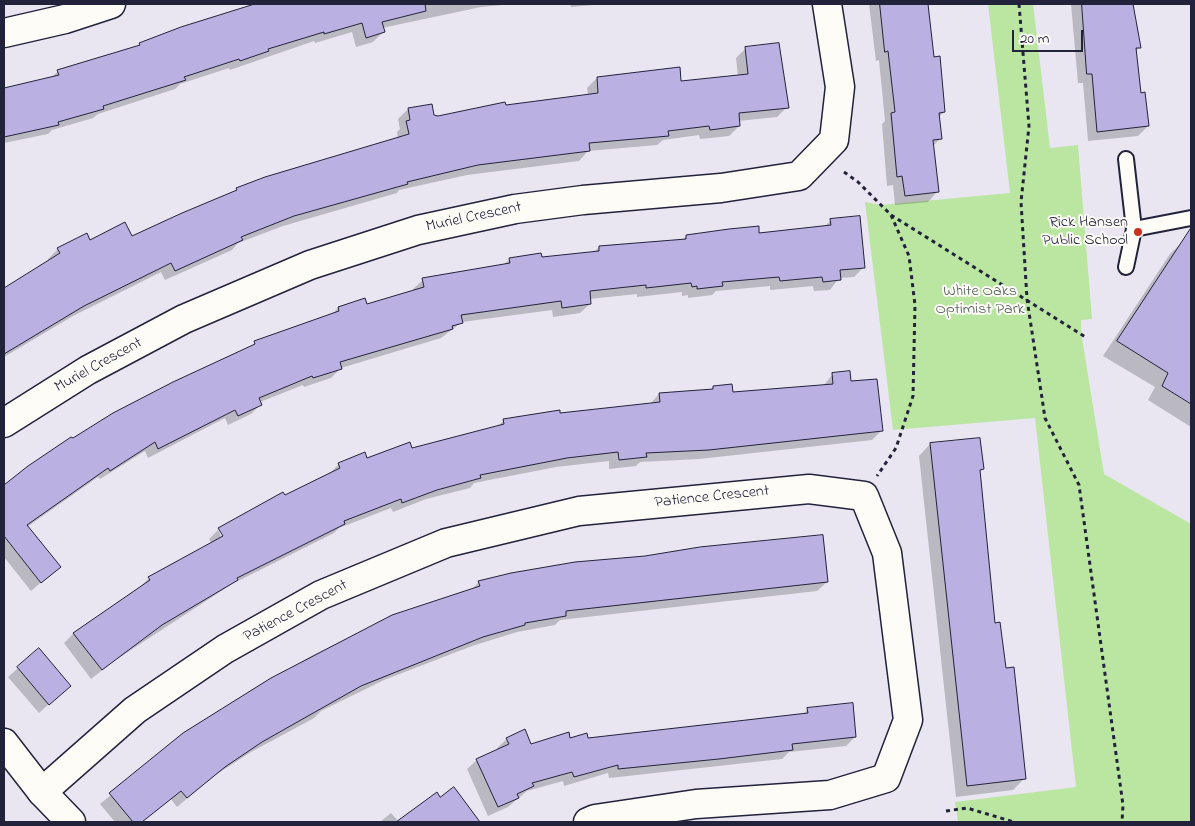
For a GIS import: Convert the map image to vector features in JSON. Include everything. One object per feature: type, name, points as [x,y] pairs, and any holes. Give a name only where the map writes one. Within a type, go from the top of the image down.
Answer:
[{"type":"street","points":[[4,33],[65,19],[111,4]]},
{"type":"street","name":"Muriel Crescent","points":[[4,423],[88,370],[184,319],[310,265],[418,230],[515,209],[583,200],[721,188],[799,176],[834,140],[840,87],[827,4]]},
{"type":"street","name":"Patience Crescent","points":[[42,792],[135,710],[225,650],[321,595],[446,543],[579,511],[809,489],[864,496]]},
{"type":"street","points":[[588,822],[595,819],[696,804],[830,795],[886,778],[908,720],[887,553],[864,496]]},
{"type":"street","points":[[4,743],[42,792],[71,822]]},
{"type":"lane","points":[[1126,159],[1134,229],[1126,267]]},
{"type":"lane","points":[[1134,229],[1191,218]]},
{"type":"path","points":[[1019,4],[1029,126],[1021,202],[1028,300],[1045,418],[1079,485],[1123,805],[1122,822]]},
{"type":"path","points":[[844,172],[858,182],[891,215],[1087,338]]},
{"type":"path","points":[[864,496],[896,448],[913,396],[915,305],[909,256],[891,215]]},
{"type":"path","points":[[946,811],[967,808],[1014,822]]},
{"type":"green space","name":"White Oaks Optimist Park","points":[[988,4],[1033,4],[1050,148],[1078,145],[1092,319],[1081,320],[1081,332],[1104,474],[1191,524],[1191,822],[958,822],[955,802],[1076,787],[1035,418],[893,430],[865,202],[881,205],[1010,193]]},
{"type":"building","points":[[255,4],[425,4],[426,11],[382,22],[385,32],[366,38],[362,23],[324,34],[324,32],[268,49],[269,51],[240,61],[239,59],[184,77],[186,80],[103,106],[104,109],[58,122],[59,125],[4,137],[4,88],[59,75],[57,70],[140,45],[139,43],[181,27]]},
{"type":"building","points":[[880,4],[928,4],[934,57],[940,56],[945,112],[939,113],[942,139],[933,140],[939,192],[905,196],[902,176],[897,177],[891,113],[895,112],[888,51],[885,52]]},
{"type":"building","points":[[1082,4],[1133,4],[1141,48],[1136,48],[1141,93],[1145,92],[1149,126],[1097,132],[1092,74],[1087,74]]},
{"type":"building","points":[[779,43],[789,108],[739,113],[740,126],[710,130],[709,126],[668,131],[669,136],[589,143],[590,151],[478,165],[407,182],[408,184],[294,216],[241,237],[243,240],[175,271],[171,263],[84,306],[4,354],[4,288],[60,253],[57,248],[87,233],[90,240],[125,222],[132,236],[237,190],[236,188],[265,177],[409,134],[406,121],[410,120],[408,108],[432,104],[434,115],[438,116],[505,102],[506,105],[598,93],[597,77],[680,67],[681,81],[748,74],[745,47]]},
{"type":"building","points":[[860,216],[865,268],[840,270],[841,280],[823,282],[822,277],[780,281],[779,277],[722,282],[723,286],[697,289],[697,286],[692,287],[691,283],[646,288],[646,285],[590,291],[591,304],[562,308],[561,301],[461,315],[463,323],[452,326],[453,329],[340,362],[342,369],[313,378],[312,376],[259,398],[262,405],[238,416],[235,410],[158,449],[155,442],[110,471],[108,468],[27,525],[61,567],[41,583],[4,536],[4,485],[28,466],[71,437],[73,438],[113,413],[173,382],[255,344],[254,341],[339,311],[338,307],[365,298],[367,304],[424,287],[422,278],[510,263],[509,258],[541,253],[542,257],[599,251],[599,246],[686,239],[686,235],[729,229],[759,226],[759,233],[831,225],[830,219]]},
{"type":"building","points":[[1191,228],[1191,404],[1162,386],[1168,373],[1117,341]]},
{"type":"building","points":[[850,371],[851,381],[877,379],[883,431],[709,450],[646,453],[647,457],[619,460],[618,452],[567,458],[480,475],[481,478],[437,490],[402,503],[401,499],[344,521],[345,524],[237,578],[238,580],[162,625],[102,670],[73,633],[150,580],[148,577],[223,536],[218,528],[283,492],[285,495],[340,468],[338,463],[365,452],[367,458],[410,442],[412,448],[504,424],[503,419],[560,410],[560,413],[660,402],[659,393],[713,389],[713,386],[732,384],[733,392],[833,384],[832,373]]},
{"type":"building","points":[[980,438],[984,469],[980,470],[995,623],[1000,622],[1006,668],[1014,667],[1026,779],[967,786],[930,443]]},
{"type":"building","points":[[823,535],[828,582],[566,611],[566,616],[525,623],[525,625],[483,637],[361,686],[262,742],[225,767],[187,798],[181,791],[142,822],[133,822],[109,793],[183,733],[271,678],[392,615],[480,586],[478,581],[511,573],[575,562],[645,556],[700,547]]},
{"type":"building","points":[[39,648],[71,686],[49,705],[17,667]]},
{"type":"building","points":[[853,703],[856,737],[792,744],[793,750],[719,759],[618,769],[618,765],[574,777],[572,772],[532,783],[534,786],[517,794],[519,798],[498,807],[476,759],[509,744],[506,738],[525,729],[531,744],[569,732],[570,738],[587,733],[588,738],[808,713],[807,708]]},
{"type":"building","points":[[454,787],[480,822],[396,822],[437,792],[440,797]]},
{"type":"place","name":"Rick Hansen Public School","points":[[1138,232]]}]
